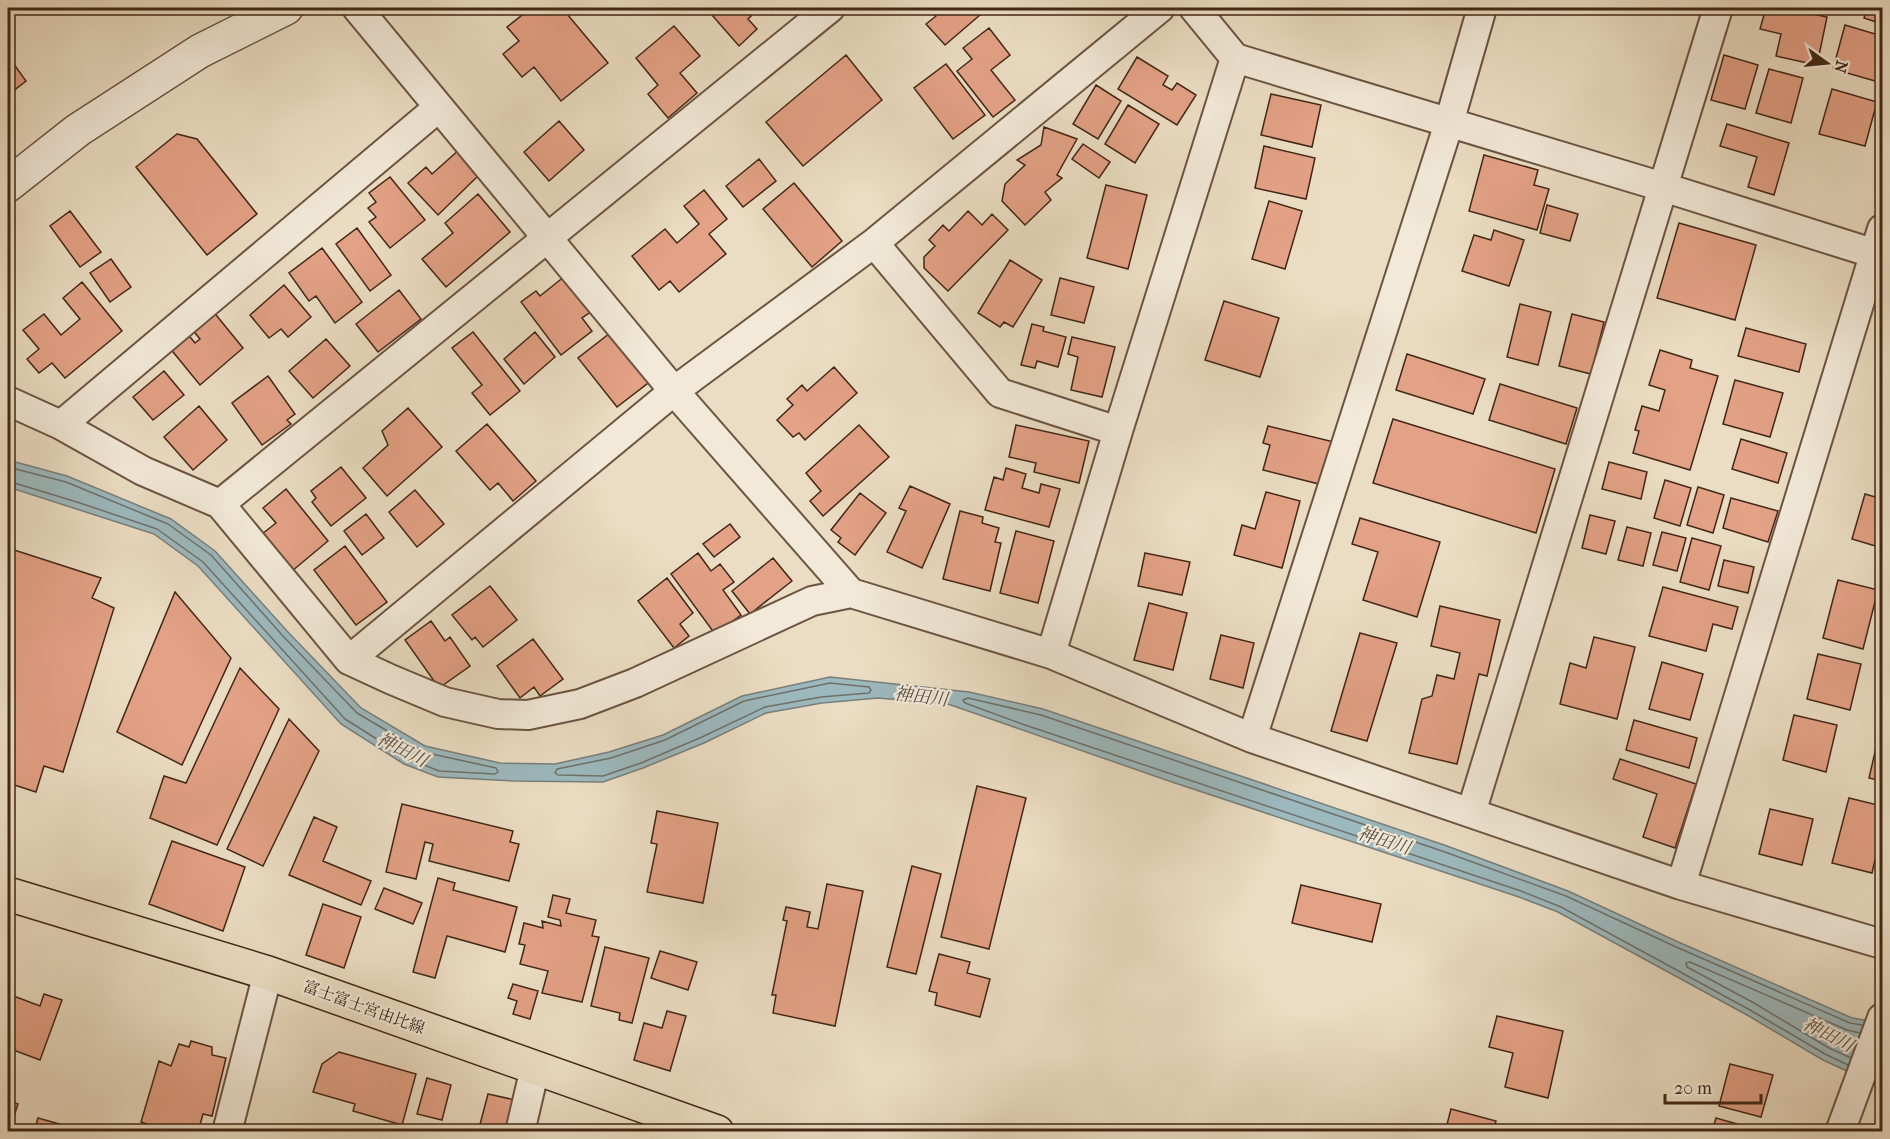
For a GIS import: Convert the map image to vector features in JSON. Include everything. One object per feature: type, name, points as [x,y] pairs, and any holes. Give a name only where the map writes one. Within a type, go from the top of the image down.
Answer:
[{"type":"main road","name":"富士富士宮由比線","points":[[8,894],[268,973],[535,1068],[662,1122],[717,1131]]},
{"type":"street","points":[[8,185],[78,130],[191,57],[286,8]]},
{"type":"street","points":[[357,8],[674,391],[851,593]]},
{"type":"street","points":[[219,504],[830,8]]},
{"type":"street","points":[[349,660],[674,391],[874,243],[1160,8]]},
{"type":"street","points":[[1194,8],[1235,58],[1663,187],[1880,246],[1681,885]]},
{"type":"street","points":[[1252,738],[1449,123],[1482,8]]},
{"type":"street","points":[[1471,813],[1718,8]]},
{"type":"street","points":[[1051,654],[1235,58]]},
{"type":"street","points":[[61,425],[439,107]]},
{"type":"street","points":[[874,243],[1000,393],[1118,431]]},
{"type":"street","points":[[8,401],[61,425],[143,471],[219,504],[349,660],[390,680],[445,702],[498,714],[528,715],[580,704],[645,678],[812,601],[851,593],[1051,654],[1252,738],[1681,885],[1882,944]]},
{"type":"street","points":[[227,1131],[268,973]]},
{"type":"street","points":[[1844,1122],[1882,1020]]},
{"type":"street","points":[[520,1131],[535,1068]]},
{"type":"water","name":"神田川","points":[[8,460],[67,476],[171,519],[215,551],[361,708],[425,746],[500,763],[555,764],[609,752],[663,735],[742,696],[830,677],[969,692],[1043,709],[1447,846],[1568,891],[1852,1018],[1882,1023],[1882,1087],[1823,1060],[1747,1015],[1558,912],[948,704],[878,698],[822,703],[766,713],[704,743],[603,782],[438,777],[404,764],[341,724],[198,566],[154,534],[8,487]]},
{"type":"building","points":[[531,8],[562,8],[608,63],[561,101],[534,67],[522,77],[503,54],[519,41],[507,27]]},
{"type":"building","points":[[720,8],[759,8],[748,19],[757,29],[739,46],[712,15]]},
{"type":"building","points":[[765,8],[781,8],[771,15]]},
{"type":"building","points":[[929,8],[974,8],[980,15],[945,45],[926,24],[936,16]]},
{"type":"building","points":[[1766,8],[1784,8],[1827,17],[1817,65],[1776,56],[1781,34],[1760,29]]},
{"type":"building","points":[[1867,8],[1882,8],[1882,24],[1864,18]]},
{"type":"building","points":[[1845,25],[1882,36],[1882,83],[1833,69]]},
{"type":"building","points":[[674,26],[700,56],[680,73],[697,93],[668,118],[648,94],[658,85],[636,58]]},
{"type":"building","points":[[989,28],[1010,55],[991,70],[1015,100],[993,117],[957,71],[972,59],[963,48]]},
{"type":"building","points":[[846,55],[882,100],[803,166],[766,122]]},
{"type":"building","points":[[1724,55],[1758,65],[1745,109],[1711,100]]},
{"type":"building","points":[[8,56],[26,81],[8,95]]},
{"type":"building","points":[[1137,57],[1168,76],[1163,85],[1172,90],[1177,83],[1196,95],[1177,125],[1118,89]]},
{"type":"building","points":[[946,64],[985,115],[953,139],[914,88]]},
{"type":"building","points":[[1769,69],[1803,78],[1791,123],[1756,113]]},
{"type":"building","points":[[1096,85],[1121,101],[1098,139],[1073,124]]},
{"type":"building","points":[[1832,89],[1877,102],[1865,146],[1819,134]]},
{"type":"building","points":[[1271,94],[1321,105],[1312,147],[1261,135]]},
{"type":"building","points":[[1128,105],[1159,124],[1135,163],[1105,144]]},
{"type":"building","points":[[559,121],[584,150],[549,181],[524,152]]},
{"type":"building","points":[[1727,124],[1789,143],[1774,195],[1748,187],[1757,157],[1720,146]]},
{"type":"building","points":[[1044,127],[1077,139],[1057,175],[1062,178],[1045,192],[1051,200],[1025,225],[1002,201],[1005,184],[1025,165],[1017,160],[1041,145]]},
{"type":"building","points":[[177,134],[197,139],[257,214],[207,255],[136,167]]},
{"type":"building","points":[[1083,144],[1110,162],[1099,178],[1072,159]]},
{"type":"building","points":[[1264,146],[1315,158],[1306,199],[1255,188]]},
{"type":"building","points":[[460,149],[482,172],[438,215],[408,183],[426,167],[432,174]]},
{"type":"building","points":[[1484,155],[1538,170],[1534,185],[1549,189],[1537,230],[1469,211]]},
{"type":"building","points":[[759,159],[776,181],[743,207],[726,186]]},
{"type":"building","points":[[390,177],[425,220],[390,248],[369,222],[376,217],[368,208],[376,202],[369,193]]},
{"type":"building","points":[[794,183],[842,241],[812,267],[763,209]]},
{"type":"building","points":[[1106,185],[1147,195],[1128,269],[1087,258]]},
{"type":"building","points":[[704,190],[727,219],[709,234],[726,254],[679,292],[670,281],[659,290],[632,256],[665,229],[677,243],[699,224],[684,206]]},
{"type":"building","points":[[478,194],[510,232],[446,287],[422,259],[453,233],[445,223]]},
{"type":"building","points":[[1269,201],[1302,211],[1285,269],[1252,259]]},
{"type":"building","points":[[1547,205],[1578,214],[1570,241],[1540,233]]},
{"type":"building","points":[[70,211],[101,252],[80,267],[50,226]]},
{"type":"building","points":[[968,211],[982,225],[992,214],[1008,230],[948,291],[924,268],[924,257],[935,246],[929,240],[943,225],[949,231]]},
{"type":"building","points":[[1679,223],[1756,245],[1735,320],[1657,298]]},
{"type":"building","points":[[357,228],[391,275],[370,291],[336,244]]},
{"type":"building","points":[[1494,230],[1524,240],[1509,286],[1462,271],[1474,235],[1491,240]]},
{"type":"building","points":[[322,248],[362,302],[335,323],[316,296],[309,301],[289,273]]},
{"type":"building","points":[[111,259],[131,287],[110,302],[90,273]]},
{"type":"building","points":[[1010,260],[1042,280],[1013,327],[1004,322],[1000,327],[978,313]]},
{"type":"building","points":[[565,276],[592,311],[582,318],[592,331],[561,355],[521,302],[536,291],[540,296]]},
{"type":"building","points":[[1060,278],[1094,287],[1084,323],[1051,315]]},
{"type":"building","points":[[82,282],[122,331],[65,378],[52,363],[39,373],[27,359],[39,349],[23,330],[44,314],[61,335],[80,319],[63,298]]},
{"type":"building","points":[[284,285],[311,317],[288,337],[281,329],[269,338],[250,315]]},
{"type":"building","points":[[399,290],[421,319],[378,352],[356,324]]},
{"type":"building","points":[[1224,301],[1279,318],[1260,377],[1205,360]]},
{"type":"building","points":[[1520,304],[1551,312],[1538,365],[1507,357]]},
{"type":"building","points":[[212,310],[243,348],[200,385],[169,347],[186,332],[195,343],[200,339],[191,328]]},
{"type":"building","points":[[1572,314],[1604,322],[1591,374],[1559,366]]},
{"type":"building","points":[[1032,324],[1044,327],[1043,331],[1066,337],[1058,367],[1037,361],[1035,368],[1021,365]]},
{"type":"building","points":[[1746,328],[1806,344],[1799,372],[1738,356]]},
{"type":"building","points":[[614,330],[652,380],[617,407],[578,358]]},
{"type":"building","points":[[473,332],[520,391],[490,415],[472,393],[482,385],[452,348]]},
{"type":"building","points":[[535,332],[555,357],[524,384],[504,359]]},
{"type":"building","points":[[1072,337],[1115,347],[1102,397],[1071,390],[1078,357],[1068,354]]},
{"type":"building","points":[[326,339],[350,366],[313,398],[289,371]]},
{"type":"building","points":[[1660,350],[1692,360],[1690,368],[1718,376],[1690,470],[1633,453],[1639,431],[1635,430],[1642,406],[1659,411],[1665,390],[1649,385]]},
{"type":"building","points":[[1407,354],[1485,379],[1473,414],[1396,390]]},
{"type":"building","points":[[834,367],[857,393],[805,440],[799,433],[793,437],[777,420],[793,405],[787,399],[802,385],[807,391]]},
{"type":"building","points":[[164,371],[184,395],[153,420],[133,397]]},
{"type":"building","points":[[268,376],[295,414],[287,420],[291,424],[262,445],[232,403]]},
{"type":"building","points":[[1735,380],[1783,393],[1770,437],[1723,424]]},
{"type":"building","points":[[1500,384],[1577,408],[1566,444],[1489,420]]},
{"type":"building","points":[[199,406],[227,440],[193,470],[164,437]]},
{"type":"building","points":[[408,408],[442,447],[387,496],[363,468],[388,445],[382,431]]},
{"type":"building","points":[[1393,419],[1555,469],[1536,533],[1373,483]]},
{"type":"building","points":[[487,424],[536,481],[513,501],[498,483],[490,490],[456,451]]},
{"type":"building","points":[[859,425],[889,457],[823,516],[810,501],[821,491],[806,473]]},
{"type":"building","points":[[1016,425],[1089,441],[1079,483],[1034,472],[1036,463],[1009,457]]},
{"type":"building","points":[[1268,426],[1334,442],[1323,485],[1263,470],[1270,445],[1263,443]]},
{"type":"building","points":[[1741,439],[1787,453],[1778,483],[1732,469]]},
{"type":"building","points":[[1609,462],[1647,472],[1641,499],[1602,489]]},
{"type":"building","points":[[341,467],[366,498],[331,526],[312,502],[316,498],[311,491]]},
{"type":"building","points":[[1006,468],[1026,474],[1022,488],[1039,493],[1041,484],[1060,489],[1049,527],[985,510],[994,477],[1003,480]]},
{"type":"building","points":[[1665,480],[1691,488],[1680,526],[1654,518]]},
{"type":"building","points":[[910,486],[950,504],[922,568],[887,552],[906,511],[899,508]]},
{"type":"building","points":[[1698,487],[1724,495],[1713,533],[1687,525]]},
{"type":"building","points":[[286,489],[328,541],[292,571],[262,534],[276,523],[263,508]]},
{"type":"building","points":[[415,490],[444,524],[417,547],[389,512]]},
{"type":"building","points":[[1266,492],[1300,501],[1282,568],[1234,555],[1242,525],[1255,529]]},
{"type":"building","points":[[860,493],[886,513],[855,555],[838,542],[841,538],[831,530]]},
{"type":"building","points":[[1865,494],[1882,499],[1882,548],[1852,539]]},
{"type":"building","points":[[1731,498],[1778,511],[1768,542],[1723,528]]},
{"type":"building","points":[[960,511],[983,517],[982,523],[999,528],[995,542],[1001,543],[990,591],[943,579]]},
{"type":"building","points":[[366,514],[384,538],[362,555],[344,531]]},
{"type":"building","points":[[1590,515],[1615,521],[1606,554],[1582,548]]},
{"type":"building","points":[[1360,518],[1440,542],[1417,617],[1363,600],[1378,552],[1352,544]]},
{"type":"building","points":[[730,524],[740,537],[714,557],[703,544]]},
{"type":"building","points":[[1627,527],[1651,533],[1643,566],[1618,560]]},
{"type":"building","points":[[1016,531],[1054,541],[1038,603],[1000,593]]},
{"type":"building","points":[[1662,532],[1686,538],[1677,571],[1653,565]]},
{"type":"building","points":[[1692,538],[1721,546],[1709,590],[1680,582]]},
{"type":"building","points":[[345,546],[387,602],[356,625],[314,570]]},
{"type":"building","points":[[8,548],[101,578],[92,598],[114,608],[63,772],[44,766],[36,792],[8,783]]},
{"type":"building","points":[[698,553],[711,571],[720,564],[734,582],[723,590],[741,615],[715,634],[671,574]]},
{"type":"building","points":[[1145,553],[1190,562],[1182,595],[1138,586]]},
{"type":"building","points":[[773,558],[792,581],[750,614],[732,591]]},
{"type":"building","points":[[1724,560],[1754,567],[1748,593],[1718,586]]},
{"type":"building","points":[[667,578],[693,613],[680,624],[689,636],[674,648],[638,601]]},
{"type":"building","points":[[1838,580],[1878,590],[1863,649],[1823,638]]},
{"type":"building","points":[[490,586],[517,620],[483,647],[475,637],[472,640],[452,615]]},
{"type":"building","points":[[1663,587],[1738,607],[1732,629],[1713,624],[1706,651],[1649,636]]},
{"type":"building","points":[[175,592],[231,658],[182,765],[117,732]]},
{"type":"building","points":[[1149,603],[1187,613],[1173,670],[1134,660]]},
{"type":"building","points":[[1440,606],[1500,620],[1487,676],[1479,674],[1457,764],[1409,753],[1422,699],[1432,696],[1437,675],[1454,679],[1460,653],[1431,646]]},
{"type":"building","points":[[431,621],[445,641],[450,637],[470,666],[439,688],[405,640]]},
{"type":"building","points":[[1360,633],[1397,643],[1367,741],[1331,731]]},
{"type":"building","points":[[1221,635],[1254,643],[1243,688],[1210,679]]},
{"type":"building","points":[[1594,637],[1635,647],[1617,719],[1560,704],[1570,663],[1586,668]]},
{"type":"building","points":[[533,639],[563,679],[540,696],[534,687],[520,698],[497,666]]},
{"type":"building","points":[[1818,654],[1861,664],[1850,710],[1807,699]]},
{"type":"building","points":[[1662,662],[1703,674],[1690,720],[1649,709]]},
{"type":"building","points":[[240,668],[279,709],[217,845],[150,818],[164,776],[186,783]]},
{"type":"building","points":[[1794,715],[1837,725],[1826,772],[1783,760]]},
{"type":"building","points":[[289,719],[319,751],[263,866],[227,849]]},
{"type":"building","points":[[1634,720],[1697,738],[1689,768],[1626,750]]},
{"type":"building","points":[[1882,722],[1882,781],[1869,778]]},
{"type":"building","points":[[1620,759],[1696,784],[1675,848],[1643,837],[1657,794],[1613,779]]},
{"type":"building","points":[[977,786],[1026,798],[989,949],[941,937]]},
{"type":"building","points":[[1849,798],[1882,806],[1882,830],[1872,873],[1832,863]]},
{"type":"building","points":[[402,804],[513,831],[510,842],[519,844],[509,881],[429,861],[433,844],[425,842],[416,879],[386,872]]},
{"type":"building","points":[[1770,809],[1813,819],[1802,865],[1759,854]]},
{"type":"building","points":[[657,811],[718,823],[703,903],[647,892],[657,844],[651,843]]},
{"type":"building","points":[[314,817],[337,827],[323,861],[371,881],[361,905],[289,875]]},
{"type":"building","points":[[172,841],[245,867],[223,931],[149,904]]},
{"type":"building","points":[[912,866],[941,874],[916,974],[887,967]]},
{"type":"building","points":[[438,878],[455,883],[453,890],[517,907],[505,952],[447,936],[435,978],[413,972]]},
{"type":"building","points":[[827,884],[863,891],[835,1026],[773,1013],[776,995],[772,995],[787,921],[783,920],[786,907],[810,912],[807,927],[818,929]]},
{"type":"building","points":[[1301,885],[1381,904],[1372,942],[1292,923]]},
{"type":"building","points":[[384,888],[422,903],[413,924],[375,909]]},
{"type":"building","points":[[553,895],[570,899],[566,913],[596,920],[592,936],[599,937],[582,1002],[542,993],[548,971],[520,964],[525,945],[519,944],[524,923],[543,928],[542,921],[561,926],[560,920],[548,917]]},
{"type":"building","points":[[323,904],[361,917],[344,968],[306,955]]},
{"type":"building","points":[[605,947],[649,958],[632,1023],[619,1020],[620,1013],[591,1006]]},
{"type":"building","points":[[660,951],[697,962],[688,990],[651,978]]},
{"type":"building","points":[[939,954],[970,962],[967,973],[990,979],[980,1017],[935,1005],[937,993],[929,991]]},
{"type":"building","points":[[513,984],[538,991],[530,1019],[513,1014],[517,1001],[508,998]]},
{"type":"building","points":[[44,994],[62,1000],[40,1060],[8,1048],[8,1006],[11,995],[40,1006]]},
{"type":"building","points":[[667,1011],[686,1016],[670,1071],[634,1060],[644,1023],[662,1028]]},
{"type":"building","points":[[1497,1016],[1563,1031],[1548,1098],[1505,1087],[1513,1053],[1489,1047]]},
{"type":"building","points":[[191,1041],[212,1047],[212,1055],[226,1058],[212,1116],[203,1114],[198,1132],[154,1132],[155,1127],[141,1122],[159,1061],[171,1066],[179,1044],[189,1047]]},
{"type":"building","points":[[339,1052],[416,1074],[402,1125],[353,1111],[355,1104],[313,1092],[322,1064]]},
{"type":"building","points":[[1730,1064],[1773,1075],[1761,1117],[1719,1106]]},
{"type":"building","points":[[427,1078],[451,1085],[442,1120],[417,1114]]},
{"type":"building","points":[[488,1094],[515,1100],[507,1132],[478,1132]]},
{"type":"building","points":[[8,1101],[18,1104],[9,1132],[8,1132]]},
{"type":"building","points":[[1451,1109],[1496,1121],[1493,1132],[1445,1132]]},
{"type":"building","points":[[38,1118],[88,1132],[34,1132]]},
{"type":"building","points":[[1716,1118],[1755,1129],[1754,1132],[1712,1132]]}]
